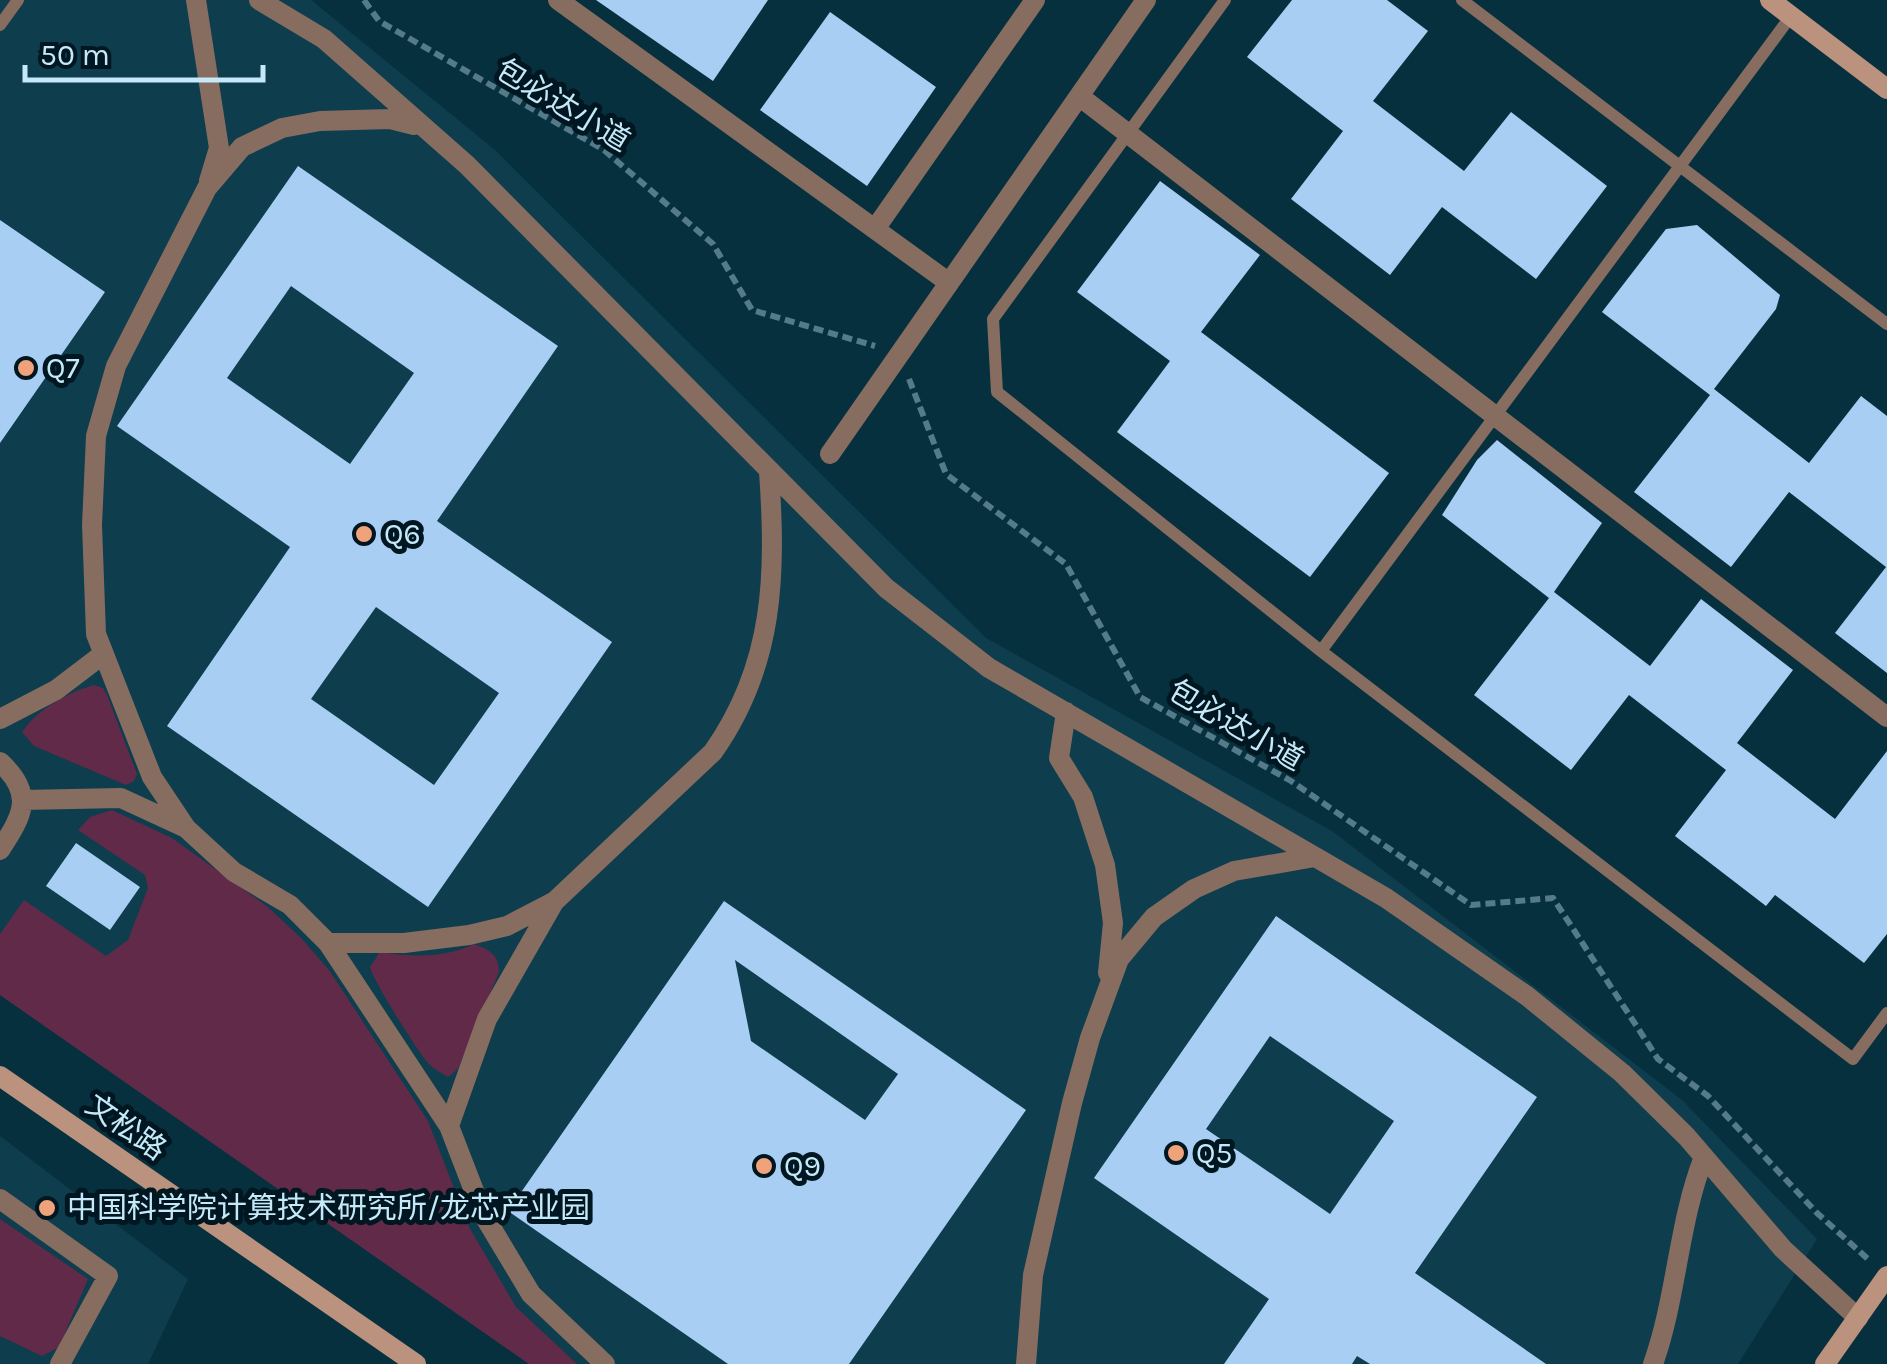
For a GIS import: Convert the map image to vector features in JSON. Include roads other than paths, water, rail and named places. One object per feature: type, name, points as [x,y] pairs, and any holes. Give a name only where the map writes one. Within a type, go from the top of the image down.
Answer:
[{"type":"street","points":[[196,0],[219,148],[207,188],[116,366],[96,436],[92,525],[96,634],[102,655],[152,776],[186,828],[234,872],[290,905],[328,943],[449,1126],[482,1214],[532,1294],[605,1364]]},
{"type":"street","points":[[259,0],[324,39],[467,165],[886,588],[989,668],[1386,898],[1527,996],[1622,1073],[1704,1157],[1784,1249],[1858,1318]]},
{"type":"street","points":[[558,0],[948,282]]},
{"type":"street","points":[[874,228],[1034,0]]},
{"type":"street","points":[[830,454],[1146,0]]},
{"type":"street","points":[[1770,0],[1887,89]]},
{"type":"street","points":[[1079,96],[1887,717]]},
{"type":"street","points":[[207,188],[242,147],[282,128],[320,120],[390,119],[421,126]]},
{"type":"street","points":[[328,943],[404,943],[507,926],[555,901],[713,752],[748,690],[766,628],[774,551],[769,471]]},
{"type":"street","points":[[0,719],[56,690],[102,655]]},
{"type":"street","points":[[1066,712],[1059,758],[1082,797],[1105,865],[1113,922],[1106,994]]},
{"type":"street","points":[[0,762],[20,782],[22,800],[20,819],[0,850]]},
{"type":"street","points":[[22,800],[121,798],[186,828]]},
{"type":"street","points":[[1014,1364],[1026,1355],[1033,1275],[1072,1102],[1119,959],[1154,917],[1194,890],[1234,871],[1315,857]]},
{"type":"street","points":[[449,1126],[487,1019],[555,901]]},
{"type":"street","name":"文松路","points":[[0,1076],[416,1364]]},
{"type":"street","points":[[1653,1364],[1704,1157]]},
{"type":"street","points":[[0,1199],[108,1276],[60,1364]]},
{"type":"street","points":[[1824,1364],[1887,1276]]},
{"type":"lane","points":[[0,25],[18,0]]},
{"type":"lane","points":[[1225,0],[993,319],[997,392],[1321,651],[1853,1059],[1887,1013]]},
{"type":"lane","points":[[1462,0],[1887,324]]},
{"type":"lane","points":[[1321,651],[1791,16]]},
{"type":"place","name":"Q7","points":[[26,368]]},
{"type":"place","name":"Q6","points":[[364,534]]},
{"type":"place","name":"Q5","points":[[1176,1153]]},
{"type":"place","name":"Q9","points":[[764,1166]]},
{"type":"place","name":"中国科学院计算技术研究所/龙芯产业园","points":[[47,1208]]}]
